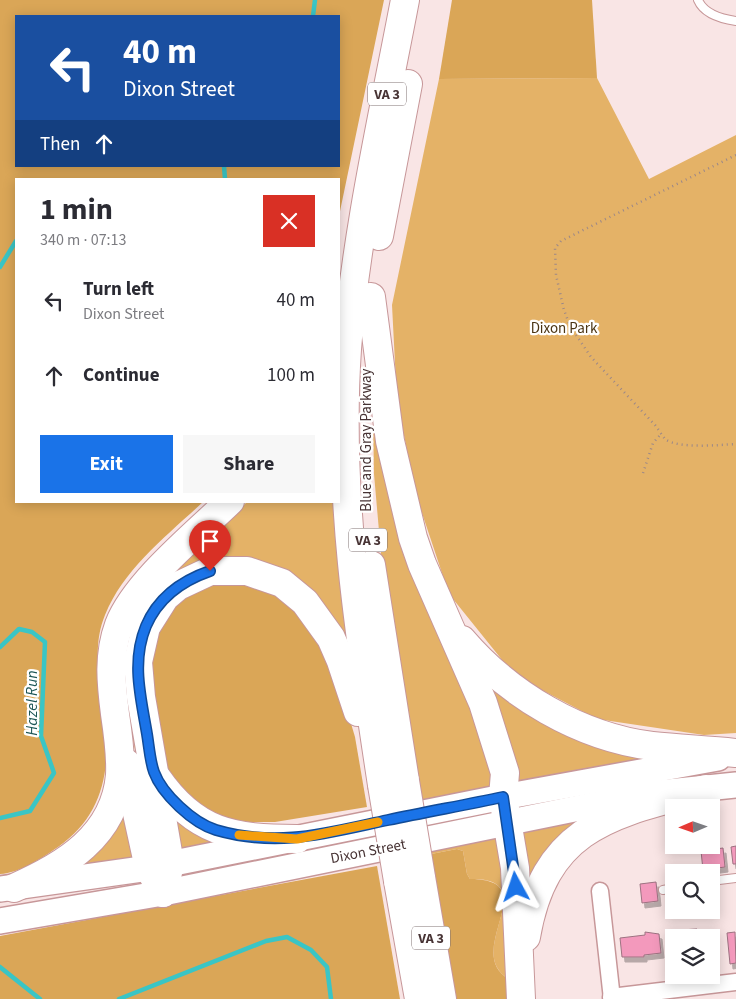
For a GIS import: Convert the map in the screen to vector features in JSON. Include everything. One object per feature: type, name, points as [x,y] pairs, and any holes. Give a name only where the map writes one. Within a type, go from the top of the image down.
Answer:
[{"type":"highway","name":"Blue and Gray Parkway","points":[[405,0],[369,189],[353,288],[347,351],[345,478],[354,591],[393,783],[410,879],[442,999]]},
{"type":"highway","name":"Blue and Gray Parkway","points":[[393,783],[365,508],[364,404],[370,297],[380,232],[424,0]]},
{"type":"highway","points":[[340,303],[369,189]]},
{"type":"highway","points":[[370,297],[390,441],[399,486],[422,564],[493,730],[505,773],[505,810],[515,868],[521,988]]},
{"type":"highway","points":[[7,889],[51,872],[71,858],[97,832],[109,813],[120,776],[117,728],[110,670],[113,644],[129,604],[139,590],[228,503]]},
{"type":"highway","points":[[163,893],[154,772],[138,682],[138,662],[146,627],[154,611],[178,586],[210,571],[228,570],[247,571],[282,583],[295,591],[318,617],[341,661],[393,783]]},
{"type":"highway","points":[[448,622],[482,661],[506,682],[533,701],[578,725],[623,740],[652,746],[736,754]]},
{"type":"highway","points":[[117,728],[160,866]]},
{"type":"highway","points":[[154,772],[182,809],[214,829],[242,836],[297,839]]},
{"type":"highway","points":[[521,988],[526,933],[534,905],[547,874],[568,846],[591,827],[619,813],[706,789]]},
{"type":"highway","name":"Blue and Gray Parkway","points":[[410,879],[420,999]]},
{"type":"main road","name":"Dixon Street","points":[[0,921],[163,893],[505,810],[680,763],[736,754]]},
{"type":"main road","name":"Dixon Street","points":[[7,889],[160,866],[297,839],[505,810],[736,785]]},
{"type":"street","points":[[600,891],[612,998],[731,988]]},
{"type":"lane","points":[[698,0],[700,5],[717,17],[736,21]]},
{"type":"lane","points":[[720,880],[736,878]]},
{"type":"path","points":[[736,155],[582,229],[561,241],[555,248],[559,293],[570,326],[591,357],[661,434],[670,443],[681,445],[736,444]]},
{"type":"path","points":[[643,473],[653,443],[661,434]]},
{"type":"green space","name":"Dixon Park","points":[[597,78],[649,179],[736,135],[736,733],[704,735],[597,719],[515,676],[449,594],[417,498],[397,402],[392,305],[439,79]]},
{"type":"green space","points":[[373,417],[475,702],[495,785],[421,802],[384,588],[374,474]]},
{"type":"green space","points":[[246,503],[335,503],[350,648],[316,604],[155,850],[123,690],[121,663],[136,611],[188,557],[192,556]]},
{"type":"green space","points":[[489,679],[672,755],[517,785]]},
{"type":"green space","points":[[124,790],[140,858],[65,871]]},
{"type":"green space","points":[[169,810],[235,842],[179,853]]},
{"type":"green space","points":[[596,814],[527,894],[518,830]]},
{"type":"green space","points":[[502,834],[509,979],[497,967],[493,952],[504,903],[502,890],[492,882],[470,879],[467,874],[463,851],[457,849],[431,854],[430,848]]},
{"type":"green space","points":[[331,844],[302,855],[189,876],[183,874]]},
{"type":"shaded area","points":[[0,0],[384,0],[340,211],[340,178],[15,178],[15,503],[202,503],[135,567],[113,598],[105,615],[99,640],[98,665],[107,735],[107,754],[101,789],[95,805],[86,820],[58,847],[23,868],[0,874]]},
{"type":"shaded area","points":[[452,0],[592,0],[597,78],[439,79]]},
{"type":"shaded area","points":[[271,582],[318,633],[342,693],[355,737],[367,807],[275,822],[249,822],[231,819],[209,811],[187,796],[170,777],[161,753],[145,670],[164,612],[195,585]]},
{"type":"shaded area","points":[[457,849],[463,851],[467,874],[470,879],[492,882],[502,891],[504,904],[493,952],[497,967],[509,979],[515,999],[456,999],[431,854]]},
{"type":"shaded area","points":[[377,866],[400,999],[0,999],[0,936]]},
{"type":"building","points":[[736,846],[736,864],[733,864],[731,847]]},
{"type":"building","points":[[720,848],[723,848],[725,867],[720,868],[720,864],[702,864],[701,854],[720,854]]},
{"type":"building","points":[[656,882],[658,901],[642,903],[640,884]]},
{"type":"building","points":[[645,932],[659,934],[661,953],[644,955],[644,957],[622,957],[620,938],[645,935]]},
{"type":"building","points":[[735,932],[736,963],[730,964],[727,933]]},
{"type":"waterway","name":"Hazel Run","points":[[313,15],[315,0]]},
{"type":"waterway","name":"Hazel Run","points":[[224,167],[225,178]]},
{"type":"waterway","name":"Hazel Run","points":[[0,267],[15,243]]},
{"type":"waterway","name":"Hazel Run","points":[[0,647],[19,629],[32,632],[45,642],[41,736],[54,773],[30,811],[0,818]]},
{"type":"waterway","name":"Hazel Run","points":[[119,999],[266,941],[287,937],[311,950],[327,967],[331,999]]},
{"type":"waterway","name":"Hazel Run","points":[[0,967],[40,999]]},
{"type":"slow traffic","points":[[239,835],[273,839],[297,839],[378,822]]},
{"type":"route","points":[[210,571],[178,586],[154,611],[140,646],[138,662],[138,682],[154,772],[182,809],[214,829],[242,836],[297,839],[503,797],[515,868],[516,887]]}]
